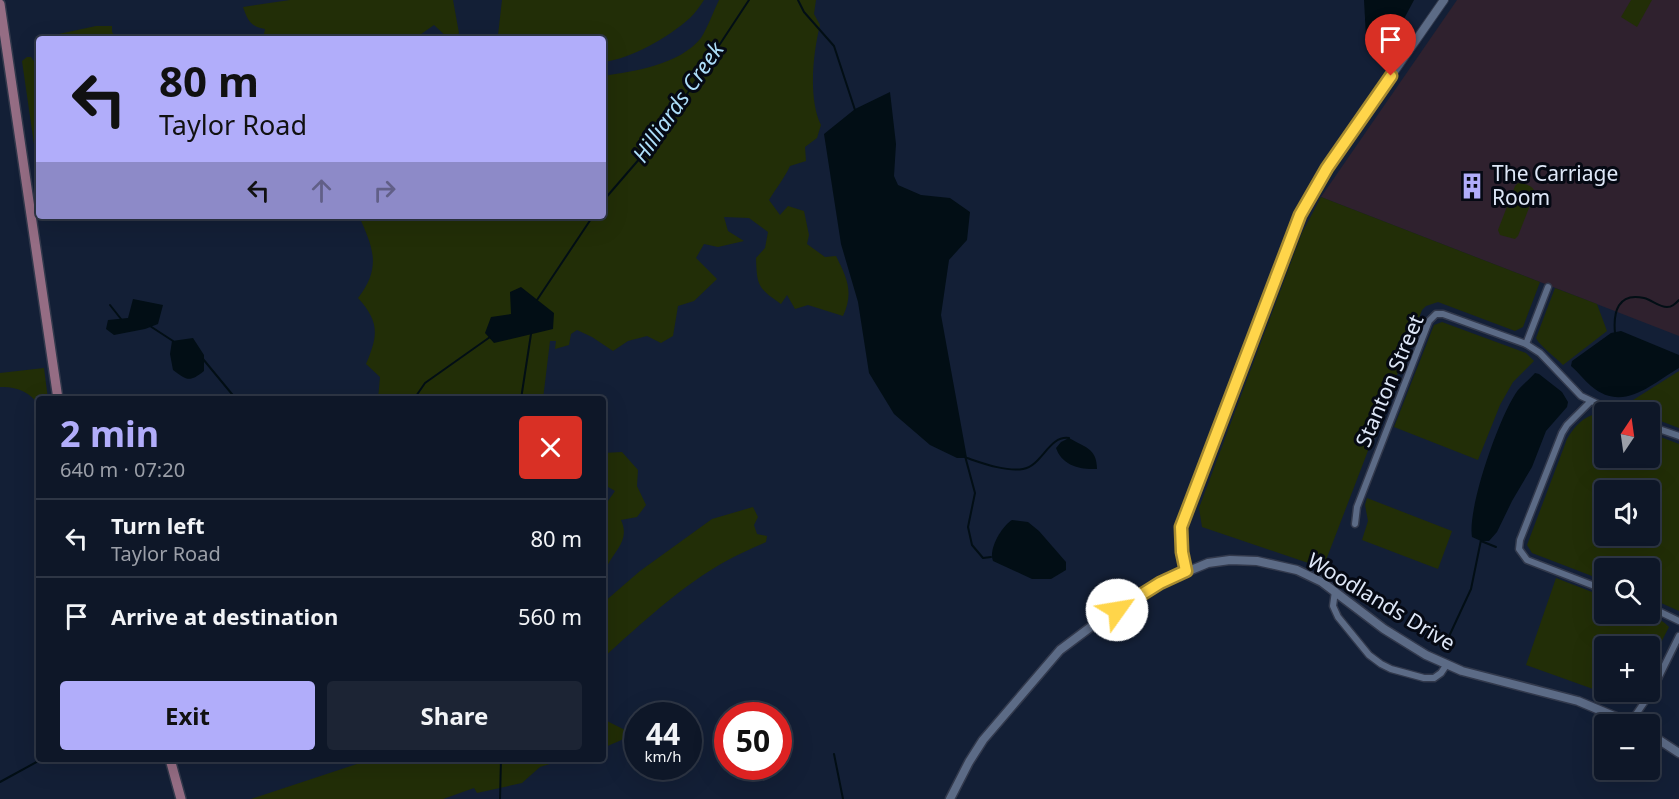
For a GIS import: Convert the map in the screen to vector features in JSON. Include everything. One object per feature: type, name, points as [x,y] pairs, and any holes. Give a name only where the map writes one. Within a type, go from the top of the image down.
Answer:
[{"type":"main road","points":[[0,4],[58,396]]},
{"type":"main road","name":"Woodlands Drive","points":[[950,799],[983,740],[1060,650],[1100,620],[1160,583],[1208,563],[1230,560],[1257,561],[1297,570],[1322,582],[1402,641],[1447,664],[1485,677],[1578,701],[1608,714]]},
{"type":"main road","points":[[1660,741],[1679,753]]},
{"type":"main road","points":[[165,762],[175,799]]},
{"type":"main road","points":[[171,762],[181,799]]},
{"type":"street","points":[[1186,571],[1181,539],[1184,520],[1300,215],[1327,168],[1444,0]]},
{"type":"street","points":[[1526,344],[1548,287]]},
{"type":"street","name":"Stanton Street","points":[[1355,524],[1357,507],[1432,316],[1443,314],[1526,344],[1539,353],[1581,396],[1594,404]]},
{"type":"street","points":[[1590,402],[1562,433],[1520,540],[1519,549],[1527,560],[1594,586]]},
{"type":"street","points":[[1660,429],[1679,436]]},
{"type":"street","points":[[1335,591],[1333,606],[1338,617],[1358,643],[1381,664],[1424,678],[1434,678],[1447,664]]},
{"type":"street","points":[[1660,612],[1679,621]]},
{"type":"street","points":[[1637,714],[1679,636]]},
{"type":"shaded area","points":[[1364,0],[1414,0],[1387,51],[1381,56],[1374,55],[1366,37]]},
{"type":"shaded area","points":[[1457,0],[1679,0],[1679,336],[1321,197]]},
{"type":"shaded area","points":[[890,92],[896,144],[894,176],[898,185],[921,195],[950,198],[970,212],[967,240],[949,260],[941,315],[967,458],[957,458],[930,445],[894,414],[869,373],[858,302],[841,244],[824,134],[855,109]]},
{"type":"shaded area","points":[[521,287],[554,313],[553,329],[494,343],[485,333],[491,317],[511,314],[510,292]]},
{"type":"shaded area","points":[[133,299],[163,305],[158,324],[114,335],[106,329],[108,320],[128,318]]},
{"type":"shaded area","points":[[1621,331],[1679,355],[1679,368],[1636,394],[1614,397],[1603,394],[1591,386],[1571,366],[1572,361],[1611,333]]},
{"type":"shaded area","points":[[193,338],[204,355],[204,371],[188,379],[173,370],[170,354],[172,341]]},
{"type":"shaded area","points":[[1535,373],[1562,392],[1568,402],[1567,407],[1546,431],[1532,467],[1497,532],[1489,541],[1481,541],[1472,537],[1472,523],[1486,462],[1511,402],[1518,390]]},
{"type":"shaded area","points":[[1069,438],[1092,452],[1097,469],[1084,469],[1062,459],[1056,448]]},
{"type":"shaded area","points":[[1012,520],[1028,522],[1039,531],[1066,562],[1066,570],[1051,579],[1032,579],[993,561],[992,550],[997,538]]},
{"type":"green space","points":[[290,0],[453,0],[459,33],[457,36],[446,36],[434,25],[418,36],[264,36],[265,29],[250,22],[243,7]]},
{"type":"green space","points":[[502,0],[704,0],[690,18],[661,39],[625,57],[606,61],[606,36],[498,35]]},
{"type":"green space","points":[[719,0],[816,0],[814,14],[820,25],[815,49],[813,89],[814,102],[821,125],[817,138],[805,147],[806,161],[790,166],[769,200],[780,215],[788,206],[804,211],[809,235],[807,244],[825,257],[836,256],[849,292],[843,316],[808,305],[795,309],[787,295],[781,304],[763,290],[758,281],[756,258],[765,248],[768,232],[749,218],[724,217],[728,231],[744,241],[718,247],[704,244],[696,258],[717,279],[694,301],[678,306],[673,336],[661,343],[647,336],[628,341],[613,351],[577,330],[571,334],[569,345],[555,349],[556,341],[550,341],[543,396],[378,396],[380,377],[366,364],[373,345],[375,330],[370,314],[358,298],[366,287],[373,267],[371,248],[360,219],[606,219],[606,76],[669,61],[692,47],[706,29]]},
{"type":"green space","points":[[1631,0],[1652,0],[1637,27],[1621,17]]},
{"type":"green space","points":[[96,26],[112,26],[115,36],[54,36]]},
{"type":"green space","points":[[31,57],[36,64],[34,81],[36,158],[22,61]]},
{"type":"green space","points":[[1518,183],[1531,187],[1534,195],[1515,239],[1500,235],[1498,230]]},
{"type":"green space","points":[[1321,197],[1540,282],[1523,327],[1515,331],[1438,302],[1422,310],[1323,568],[1202,527],[1199,508],[1302,233]]},
{"type":"green space","points":[[1555,288],[1597,304],[1607,331],[1563,365],[1536,338]]},
{"type":"green space","points":[[1442,322],[1526,353],[1534,361],[1513,382],[1500,405],[1478,460],[1394,427],[1434,325]]},
{"type":"green space","points":[[44,368],[48,396],[36,396],[36,402],[22,391],[0,387],[0,373]]},
{"type":"green space","points":[[1679,371],[1679,428],[1660,421],[1660,402],[1630,402]]},
{"type":"green space","points":[[1594,415],[1594,468],[1660,468],[1660,437],[1679,444],[1679,611],[1660,602],[1660,558],[1594,558],[1594,577],[1532,553],[1527,545],[1567,439],[1580,422]]},
{"type":"green space","points":[[622,452],[638,470],[637,486],[646,505],[637,517],[621,520],[623,539],[606,568],[606,504],[615,491],[606,486],[606,453]]},
{"type":"green space","points":[[1367,498],[1452,531],[1438,569],[1362,540],[1368,521],[1365,505]]},
{"type":"green space","points":[[753,507],[758,517],[754,525],[757,534],[767,536],[766,542],[733,557],[695,581],[663,605],[606,655],[606,600],[640,571],[712,519]]},
{"type":"green space","points":[[1556,578],[1594,593],[1594,624],[1660,624],[1660,620],[1669,627],[1660,645],[1660,636],[1594,636],[1594,689],[1526,665]]},
{"type":"green space","points":[[606,720],[624,730],[624,739],[606,747]]},
{"type":"green space","points":[[363,762],[556,762],[540,767],[522,783],[477,793],[474,788],[443,799],[251,799]]},
{"type":"waterway","name":"Hilliards Creek","points":[[606,198],[660,135],[749,0]]},
{"type":"waterway","points":[[798,0],[804,12],[834,46],[855,110]]},
{"type":"waterway","name":"Hilliards Creek","points":[[537,300],[591,219]]},
{"type":"waterway","points":[[1615,333],[1616,311],[1619,305],[1628,298],[1644,298],[1667,307],[1679,300]]},
{"type":"waterway","points":[[110,305],[121,319]]},
{"type":"waterway","points":[[150,326],[173,341]]},
{"type":"waterway","points":[[521,396],[531,334]]},
{"type":"waterway","name":"Hilliards Creek","points":[[416,396],[425,383],[490,337]]},
{"type":"waterway","points":[[203,359],[234,396]]},
{"type":"waterway","points":[[967,458],[1002,468],[1023,469],[1030,467],[1056,441],[1069,438]]},
{"type":"waterway","points":[[965,456],[975,493],[968,527],[972,545],[983,558],[991,557]]},
{"type":"waterway","points":[[1445,645],[1471,589],[1481,540]]},
{"type":"waterway","points":[[1481,541],[1496,547]]},
{"type":"waterway","points":[[834,754],[843,799]]},
{"type":"waterway","points":[[0,782],[37,762]]},
{"type":"waterway","points":[[500,799],[501,762]]},
{"type":"place","name":"The Carriage Room","points":[[1472,186]]},
{"type":"route","points":[[1117,610],[1160,583],[1186,571],[1182,552],[1181,527],[1300,215],[1327,168],[1391,76]]}]
